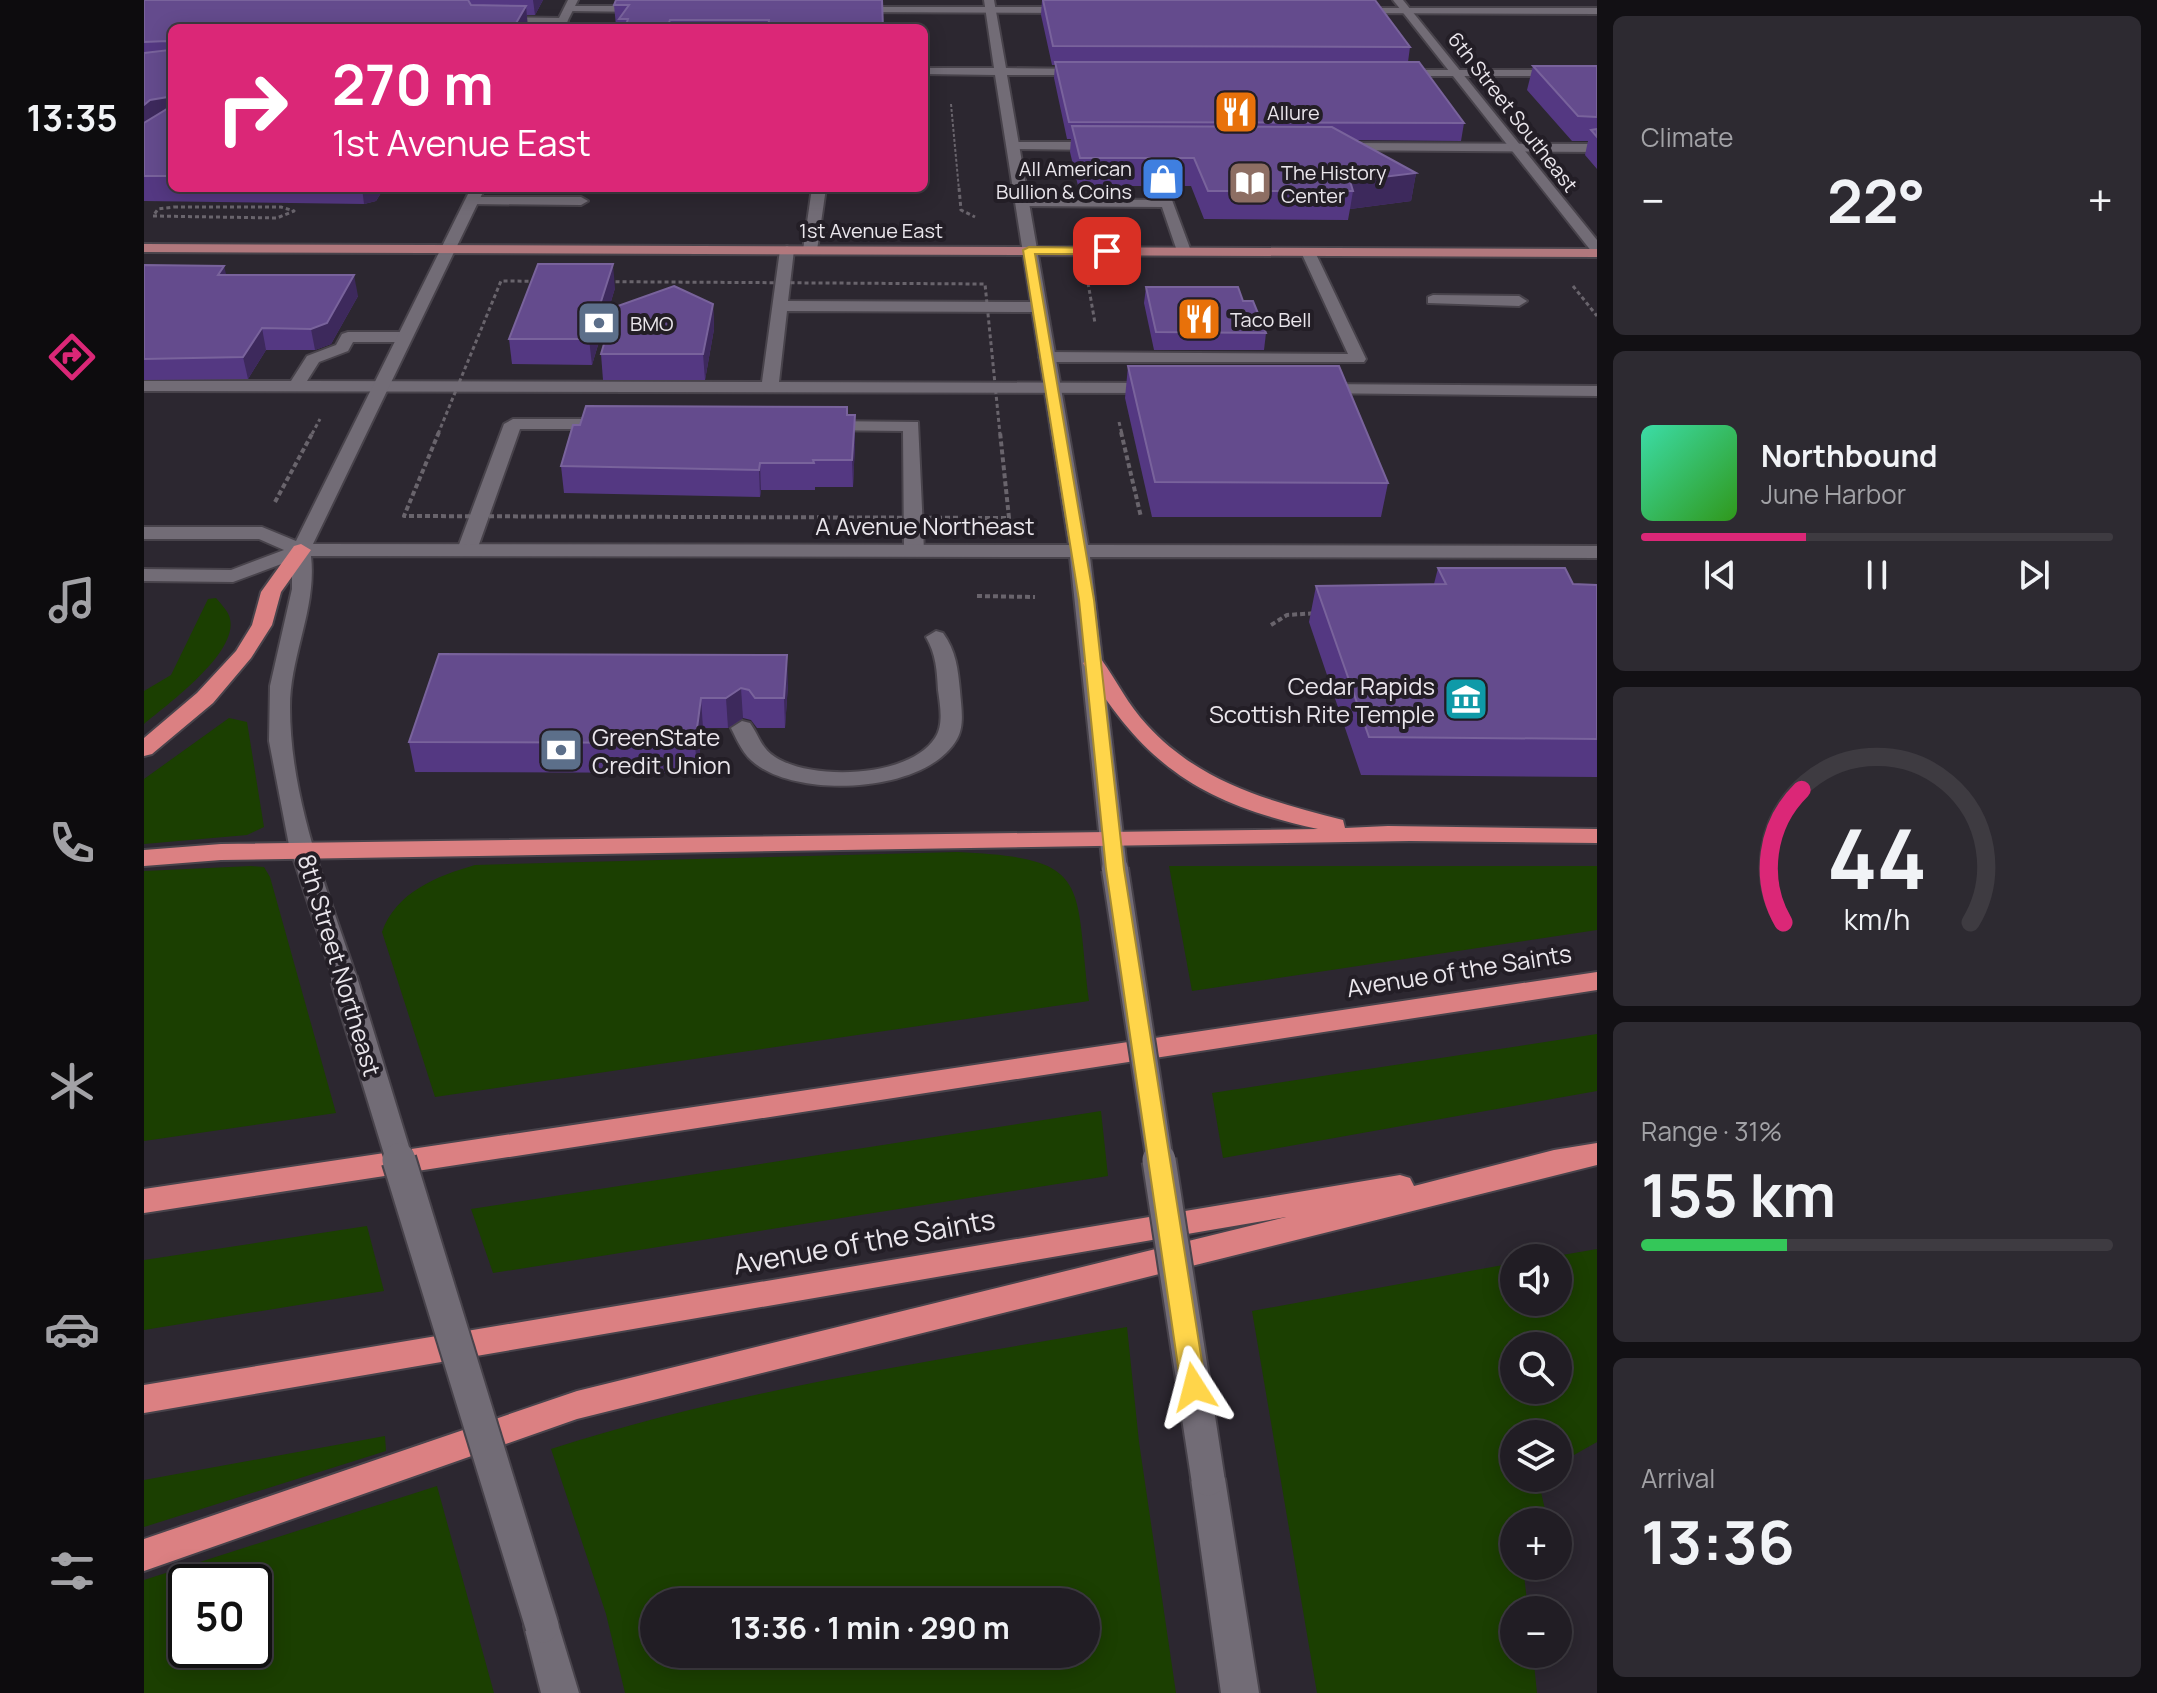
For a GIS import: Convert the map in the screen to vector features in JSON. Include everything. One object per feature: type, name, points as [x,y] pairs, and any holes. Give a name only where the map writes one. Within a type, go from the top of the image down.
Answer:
[{"type":"highway","points":[[144,749],[205,698],[244,654],[262,625],[271,592],[301,550]]},
{"type":"highway","points":[[1094,663],[1110,694],[1150,744],[1196,777],[1263,808],[1307,820],[1403,835]]},
{"type":"highway","points":[[144,858],[221,852],[1112,838],[1597,836]]},
{"type":"highway","name":"Avenue of the Saints","points":[[144,1201],[1597,981]]},
{"type":"highway","points":[[144,1555],[577,1405],[1582,1156]]},
{"type":"highway","name":"Avenue of the Saints","points":[[144,1399],[1180,1221],[1582,1156]]},
{"type":"main road","name":"6th Street Southeast","points":[[1398,0],[1597,251]]},
{"type":"main road","points":[[490,20],[561,24],[571,5],[658,9]]},
{"type":"main road","points":[[842,10],[856,5],[918,14],[990,5],[1094,10]]},
{"type":"main road","points":[[990,5],[1078,552],[1094,663],[1115,869],[1240,1693]]},
{"type":"main road","points":[[1339,11],[1597,11]]},
{"type":"main road","points":[[928,71],[1094,72]]},
{"type":"main road","points":[[1385,73],[1597,73]]},
{"type":"main road","points":[[1013,146],[1122,147]]},
{"type":"main road","points":[[1323,147],[1597,148]]},
{"type":"main road","points":[[810,250],[818,192]]},
{"type":"main road","points":[[475,194],[581,201]]},
{"type":"main road","name":"8th Street Northeast","points":[[475,194],[301,550],[305,579],[287,644],[278,704],[280,743],[288,791],[305,851],[560,1693]]},
{"type":"main road","points":[[1023,203],[1167,203],[1184,251]]},
{"type":"main road","name":"1st Avenue East","points":[[144,248],[1597,251]]},
{"type":"main road","points":[[770,387],[787,250]]},
{"type":"main road","points":[[1047,357],[1358,359],[1308,252]]},
{"type":"main road","points":[[1433,300],[1519,301]]},
{"type":"main road","points":[[780,306],[1038,307]]},
{"type":"main road","points":[[296,386],[313,359],[342,348],[348,337],[404,337]]},
{"type":"main road","points":[[145,387],[1175,389]]},
{"type":"main road","points":[[1302,389],[1385,396],[1583,387]]},
{"type":"main road","points":[[467,550],[513,424],[624,425]]},
{"type":"main road","points":[[800,426],[912,426],[914,551]]},
{"type":"main road","name":"A Avenue Northeast","points":[[144,533],[262,533],[301,550]]},
{"type":"main road","name":"A Avenue Northeast","points":[[144,575],[233,576],[301,550],[1597,552]]},
{"type":"main road","points":[[742,728],[753,752],[779,768],[830,779],[869,779],[908,770],[934,756],[947,739],[952,721],[944,649],[936,637]]},
{"type":"path","points":[[951,95],[961,210],[981,222],[969,222]]},
{"type":"path","points":[[224,212],[228,207]]},
{"type":"path","points":[[271,510],[338,386]]},
{"type":"path","points":[[977,596],[1028,594],[1035,597]]},
{"type":"path","points":[[1271,625],[1287,615],[1326,613]]},
{"type":"green space","points":[[216,598],[230,619],[230,632],[223,647],[199,677],[144,724],[144,691],[171,675],[208,599]]},
{"type":"green space","points":[[229,718],[247,722],[264,827],[247,835],[144,844],[144,779]]},
{"type":"green space","points":[[957,852],[1033,861],[1055,870],[1068,883],[1077,902],[1089,1001],[435,1097],[382,932],[388,918],[408,896],[433,880],[475,865]]},
{"type":"green space","points":[[1169,866],[1597,866],[1597,930],[1192,991]]},
{"type":"green space","points":[[264,867],[270,877],[336,1113],[144,1141],[144,871]]},
{"type":"green space","points":[[1597,1034],[1597,1091],[1223,1158],[1212,1093]]},
{"type":"green space","points":[[1101,1111],[1108,1176],[493,1273],[471,1209]]},
{"type":"green space","points":[[367,1226],[384,1291],[144,1330],[144,1260]]},
{"type":"green space","points":[[1597,1249],[1597,1442],[1572,1456],[1572,1420],[1500,1420],[1500,1492],[1541,1492],[1545,1508],[1500,1508],[1500,1580],[1525,1580],[1526,1596],[1500,1596],[1500,1668],[1534,1668],[1537,1693],[1317,1693],[1252,1311],[1500,1266],[1500,1316],[1572,1316],[1572,1253]]},
{"type":"green space","points":[[1127,1327],[1139,1442],[1176,1693],[625,1693],[606,1614],[551,1449],[692,1409],[909,1365]]},
{"type":"green space","points":[[385,1436],[386,1451],[144,1527],[144,1480]]},
{"type":"green space","points":[[437,1486],[494,1693],[144,1693],[144,1580],[168,1572],[168,1668],[272,1668],[272,1564],[194,1564]]},
{"type":"building","points":[[144,0],[468,0],[471,5],[526,6],[516,24],[168,24],[168,44],[167,41],[144,42]]},
{"type":"building","points":[[616,0],[882,0],[883,24],[670,20],[668,24],[626,24],[628,19],[619,19],[629,5],[614,5]]},
{"type":"building","points":[[1043,0],[1375,0],[1410,47],[1053,46]]},
{"type":"building","points":[[168,50],[168,97],[150,100],[144,105],[144,53]]},
{"type":"building","points":[[1055,62],[1419,62],[1464,123],[1069,122]]},
{"type":"building","points":[[1533,66],[1597,66],[1597,117],[1578,116]]},
{"type":"building","points":[[168,108],[168,176],[144,176],[144,123]]},
{"type":"building","points":[[1072,126],[1332,127],[1416,173],[1350,181],[1353,191],[1208,191],[1194,158],[1080,158]]},
{"type":"building","points":[[538,264],[613,264],[589,339],[509,339]]},
{"type":"building","points":[[144,265],[224,266],[218,275],[354,275],[327,323],[311,329],[262,328],[243,357],[144,359]]},
{"type":"building","points":[[674,286],[713,304],[703,354],[601,354],[615,307]]},
{"type":"building","points":[[1146,287],[1238,287],[1243,301],[1253,301],[1266,333],[1156,332]]},
{"type":"building","points":[[1128,366],[1339,366],[1388,483],[1155,482]]},
{"type":"building","points":[[586,406],[847,407],[847,415],[855,415],[852,460],[760,463],[759,470],[561,466],[573,425],[580,425]]},
{"type":"building","name":"Cedar Rapids Scottish Rite Temple","points":[[1438,568],[1565,568],[1573,584],[1597,585],[1597,739],[1369,737],[1316,586],[1446,584]]},
{"type":"building","points":[[439,654],[787,655],[784,698],[755,698],[749,690],[741,688],[726,698],[701,698],[695,743],[409,742]]},
{"type":"place","name":"Allure","points":[[1236,112]]},
{"type":"place","name":"All American Bullion & Coins","points":[[1163,179]]},
{"type":"place","name":"The History Center","points":[[1250,183]]},
{"type":"place","name":"Taco Bell","points":[[1199,319]]},
{"type":"place","name":"BMO","points":[[599,323]]},
{"type":"place","name":"Cedar Rapids Scottish Rite Temple","points":[[1466,699]]},
{"type":"place","name":"GreenState Credit Union","points":[[561,750]]},
{"type":"route","points":[[1107,251],[1029,250],[1087,600],[1115,869],[1194,1387]]}]
